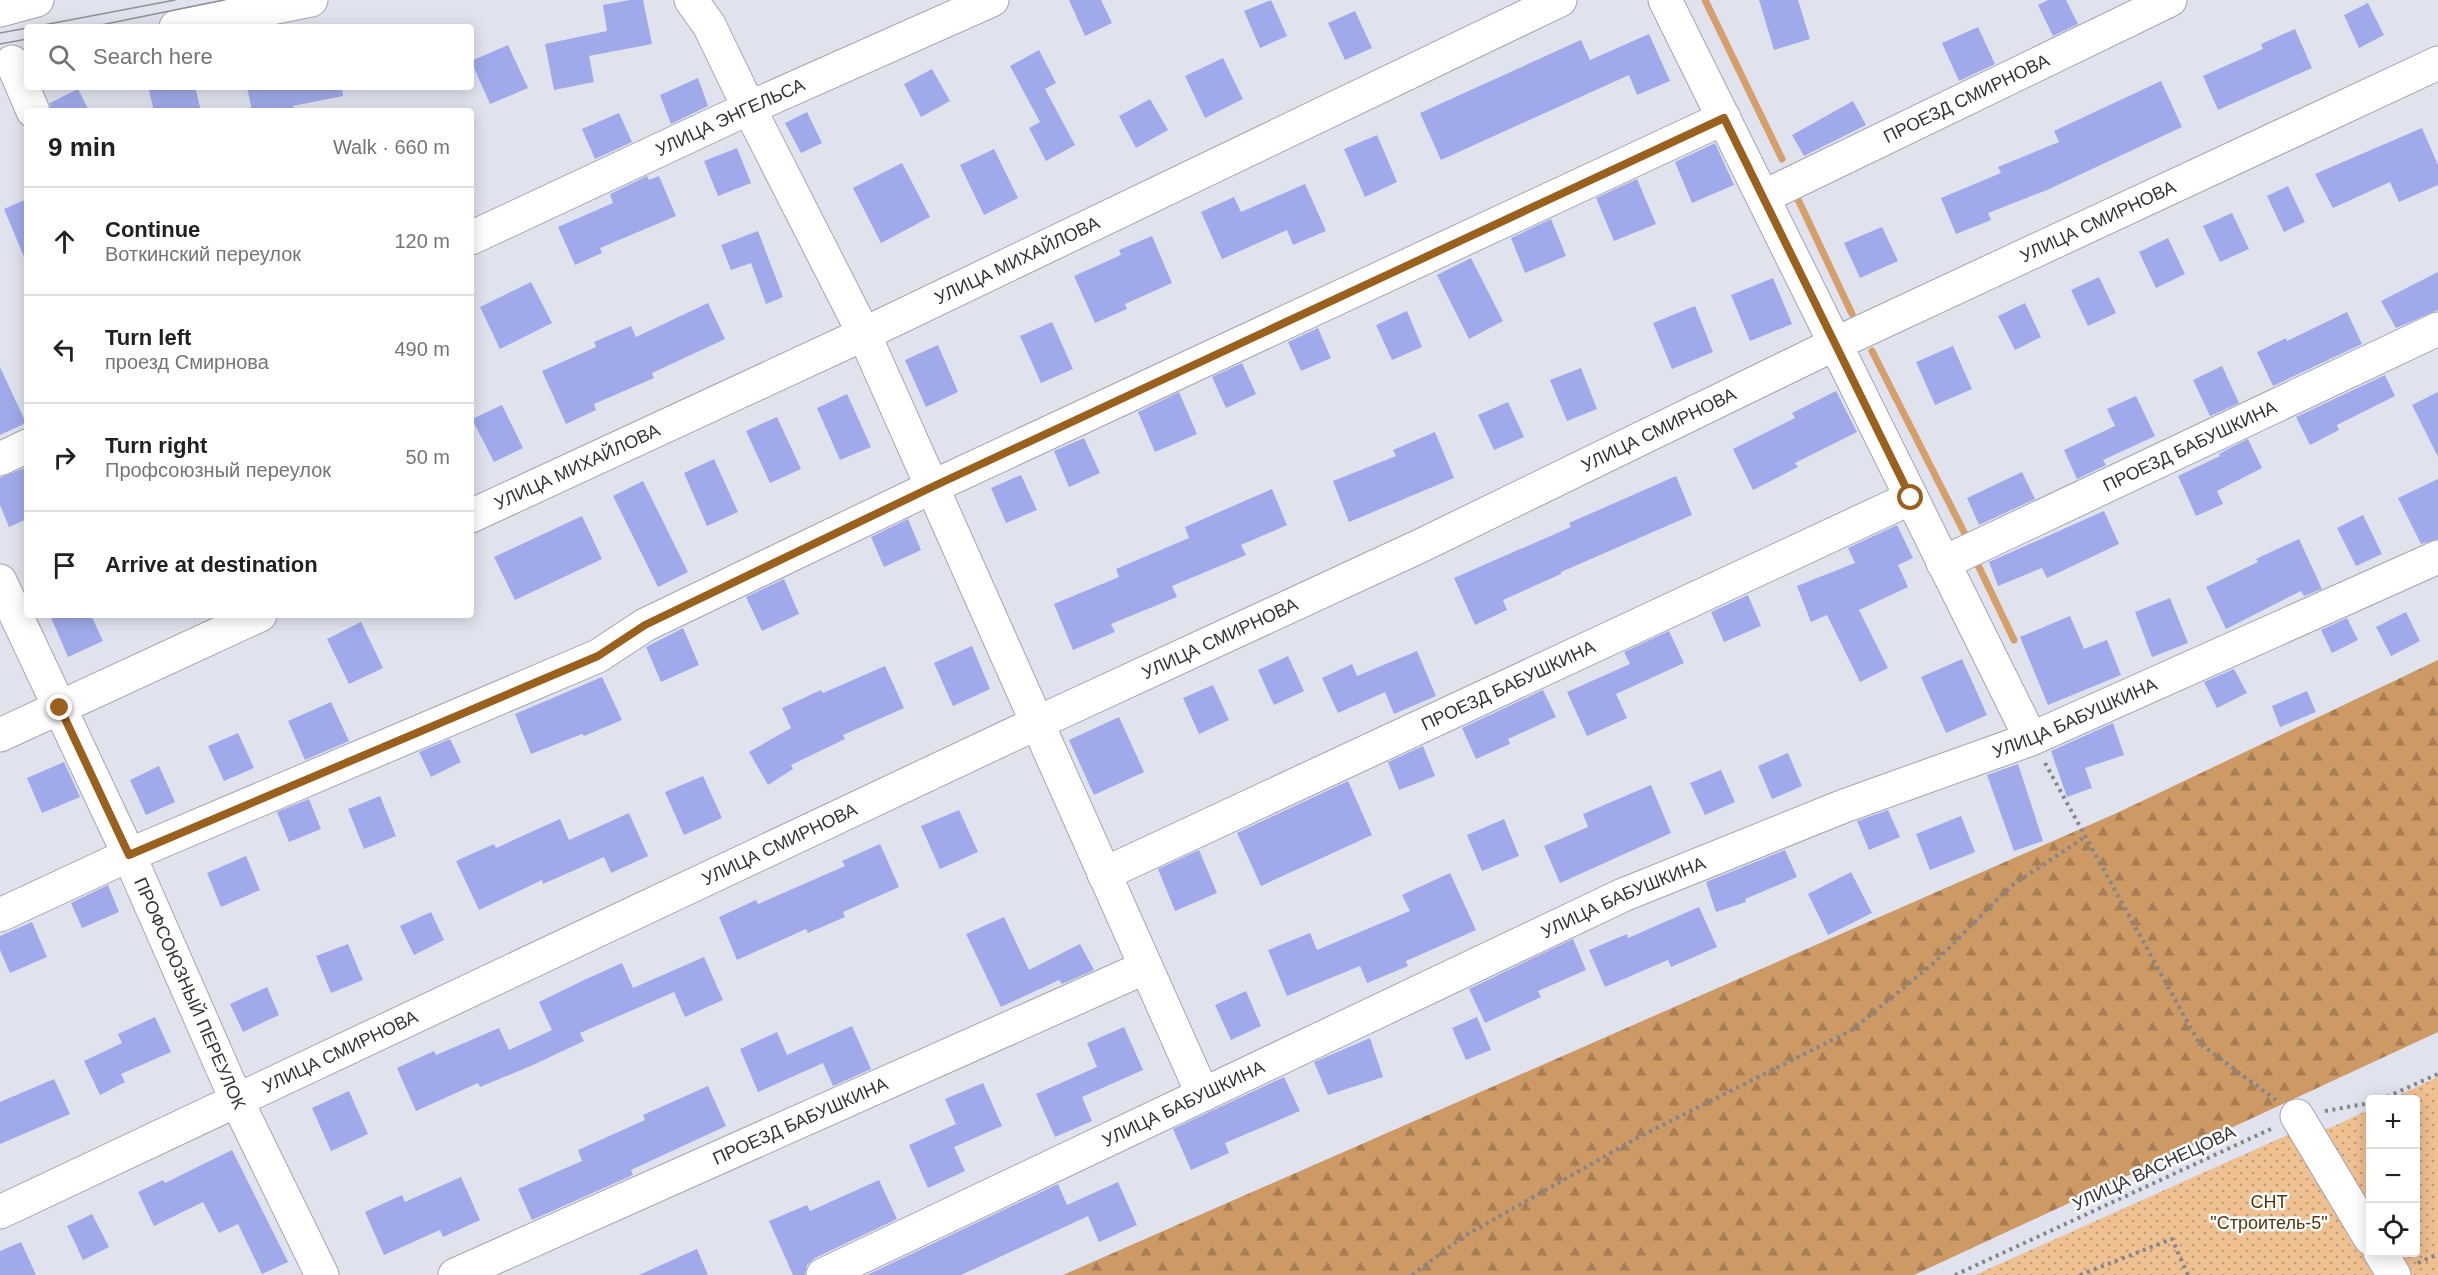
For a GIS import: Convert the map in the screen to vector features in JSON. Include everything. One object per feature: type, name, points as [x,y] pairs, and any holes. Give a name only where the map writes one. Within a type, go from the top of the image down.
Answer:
[{"type":"street","points":[[0,10],[37,0]]},
{"type":"street","points":[[187,17],[310,0]]},
{"type":"street","points":[[691,0],[709,25],[748,108],[864,334],[1203,1095]]},
{"type":"street","name":"УЛИЦА ЭНГЕЛЬСА","points":[[474,237],[748,108],[992,0]]},
{"type":"street","name":"УЛИЦА МИХАЙЛОВА","points":[[474,515],[864,334],[1560,0]]},
{"type":"street","points":[[1665,0],[2031,739]]},
{"type":"street","name":"ПРОЕЗД СМИРНОВА","points":[[1763,197],[2170,0]]},
{"type":"street","points":[[13,62],[24,89]]},
{"type":"street","name":"УЛИЦА СМИРНОВА","points":[[0,1212],[1037,723],[1420,546],[1835,344],[2438,63]]},
{"type":"street","points":[[24,90],[32,108]]},
{"type":"street","points":[[0,915],[129,855],[598,656],[645,625],[932,487],[1724,118]]},
{"type":"street","name":"ПРОЕЗД БАБУШКИНА","points":[[1943,563],[2438,329]]},
{"type":"street","points":[[0,459],[24,447]]},
{"type":"street","name":"ПРОЕЗД БАБУШКИНА","points":[[1104,874],[1911,498]]},
{"type":"street","name":"УЛИЦА БАБУШКИНА","points":[[823,1275],[1623,895],[1844,806],[2031,739],[2438,557]]},
{"type":"street","name":"ПРОФСОЮЗНЫЙ ПЕРЕУЛОК","points":[[0,580],[129,855],[237,1099],[322,1275]]},
{"type":"street","points":[[0,735],[254,618]]},
{"type":"street","name":"ПРОЕЗД БАБУШКИНА","points":[[455,1275],[1146,967]]},
{"type":"street","points":[[2297,1116],[2366,1231]]},
{"type":"street","points":[[2383,1257],[2394,1275]]},
{"type":"path","points":[[2031,739],[2199,1043],[2297,1116]]},
{"type":"path","points":[[1412,1275],[1463,1238],[1637,1138],[1852,1030],[1935,962],[2011,886],[2085,837]]},
{"type":"path","points":[[2391,1095],[2438,1074]]},
{"type":"path","name":"УЛИЦА ВАСНЕЦОВА","points":[[1955,1275],[2297,1116],[2366,1104]]},
{"type":"path","points":[[2080,1275],[2172,1239],[2188,1275]]},
{"type":"green space","points":[[2438,660],[2438,1032],[1914,1275],[1063,1275],[2119,812]]},
{"type":"green space","name":"СНТ \"Строитель-5\"","points":[[2438,1077],[2438,1275],[1975,1275],[2294,1132],[2330,1128],[2366,1111],[2366,1257],[2420,1257],[2420,1095],[2400,1095]]},
{"type":"building","points":[[643,0],[652,44],[589,56],[594,82],[554,90],[545,44],[607,31],[603,5]]},
{"type":"building","points":[[1069,0],[1101,0],[1112,23],[1085,36]]},
{"type":"building","points":[[1271,0],[1287,36],[1260,48],[1244,11]]},
{"type":"building","points":[[1759,0],[1798,0],[1810,39],[1774,50]]},
{"type":"building","points":[[2048,0],[2066,0],[2078,24],[2053,36],[2038,5]]},
{"type":"building","points":[[2368,3],[2384,35],[2359,48],[2344,15]]},
{"type":"building","points":[[1355,11],[1372,48],[1345,60],[1328,23]]},
{"type":"building","points":[[1978,27],[1995,64],[1959,81],[1942,43]]},
{"type":"building","points":[[2295,29],[2312,68],[2218,110],[2203,76],[2263,49],[2261,44]]},
{"type":"building","points":[[1649,34],[1670,81],[1637,95],[1629,75],[1441,160],[1420,113],[1581,40],[1590,60]]},
{"type":"building","points":[[508,45],[528,88],[490,104],[474,68],[474,60]]},
{"type":"building","points":[[1039,50],[1056,83],[1045,89],[1075,145],[1046,161],[1029,128],[1040,122],[1010,66]]},
{"type":"building","points":[[1223,58],[1243,99],[1205,118],[1185,76]]},
{"type":"building","points":[[932,69],[950,101],[921,117],[904,84]]},
{"type":"building","points":[[698,78],[708,106],[671,124],[660,95]]},
{"type":"building","points":[[2161,81],[2182,127],[2047,190],[1988,213],[1991,220],[1956,234],[1941,198],[2001,173],[1998,167],[2059,142],[2054,131]]},
{"type":"building","points":[[78,90],[88,108],[51,108],[50,103]]},
{"type":"building","points":[[149,90],[196,90],[200,108],[153,108]]},
{"type":"building","points":[[248,90],[342,90],[343,96],[293,106],[293,108],[251,108]]},
{"type":"building","points":[[1150,99],[1168,130],[1136,148],[1119,116]]},
{"type":"building","points":[[1853,101],[1866,125],[1804,156],[1792,135]]},
{"type":"building","points":[[807,112],[822,143],[801,153],[785,123]]},
{"type":"building","points":[[619,113],[632,142],[595,159],[582,129]]},
{"type":"building","points":[[2422,128],[2438,165],[2438,185],[2399,202],[2390,182],[2333,208],[2315,174]]},
{"type":"building","points":[[1377,135],[1397,182],[1365,197],[1344,149]]},
{"type":"building","points":[[1715,143],[1734,185],[1692,203],[1675,162]]},
{"type":"building","points":[[737,148],[751,183],[718,196],[704,161]]},
{"type":"building","points":[[994,149],[1018,198],[984,215],[960,165]]},
{"type":"building","points":[[902,163],[930,217],[881,243],[853,188]]},
{"type":"building","points":[[647,176],[649,180],[659,176],[676,216],[600,248],[602,253],[575,265],[558,227],[613,203],[610,194]]},
{"type":"building","points":[[1637,179],[1656,224],[1614,241],[1596,198]]},
{"type":"building","points":[[1305,184],[1326,231],[1293,245],[1287,230],[1222,259],[1201,212],[1234,197],[1241,212]]},
{"type":"building","points":[[2288,186],[2305,222],[2284,232],[2267,196]]},
{"type":"building","points":[[24,200],[24,257],[4,209]]},
{"type":"building","points":[[2232,213],[2249,249],[2220,262],[2203,226]]},
{"type":"building","points":[[1551,219],[1566,256],[1525,273],[1511,238]]},
{"type":"building","points":[[1882,227],[1898,261],[1860,278],[1844,243]]},
{"type":"building","points":[[758,231],[783,297],[766,304],[751,263],[731,270],[721,245]]},
{"type":"building","points":[[1152,236],[1172,283],[1125,304],[1127,309],[1095,323],[1074,276],[1121,255],[1119,250]]},
{"type":"building","points":[[2168,238],[2185,274],[2156,288],[2139,252]]},
{"type":"building","points":[[1471,258],[1503,321],[1469,339],[1437,275]]},
{"type":"building","points":[[2438,272],[2438,310],[2396,328],[2381,301]]},
{"type":"building","points":[[2099,277],[2116,313],[2088,326],[2071,290]]},
{"type":"building","points":[[1773,278],[1792,324],[1750,341],[1731,295]]},
{"type":"building","points":[[531,282],[552,323],[500,349],[480,307]]},
{"type":"building","points":[[708,303],[725,339],[652,373],[654,378],[594,404],[596,410],[566,424],[542,371],[596,347],[594,342],[631,326],[636,337]]},
{"type":"building","points":[[2025,303],[2041,337],[2015,350],[1998,316]]},
{"type":"building","points":[[1695,306],[1713,352],[1672,369],[1653,323]]},
{"type":"building","points":[[1407,311],[1422,347],[1392,360],[1376,325]]},
{"type":"building","points":[[2347,312],[2362,344],[2273,386],[2257,352],[2286,338],[2287,341]]},
{"type":"building","points":[[1052,322],[1073,369],[1041,383],[1020,336]]},
{"type":"building","points":[[1318,328],[1331,358],[1301,371],[1288,342]]},
{"type":"building","points":[[938,345],[958,392],[926,407],[905,360]]},
{"type":"building","points":[[1953,346],[1972,389],[1935,405],[1916,362]]},
{"type":"building","points":[[1242,363],[1256,394],[1226,408],[1212,377]]},
{"type":"building","points":[[2222,366],[2239,403],[2210,416],[2193,380]]},
{"type":"building","points":[[0,367],[24,419],[24,424],[0,435]]},
{"type":"building","points":[[1581,368],[1597,409],[1567,421],[1550,380]]},
{"type":"building","points":[[2385,375],[2395,396],[2337,425],[2339,430],[2310,445],[2296,417]]},
{"type":"building","points":[[1836,391],[1857,432],[1795,463],[1798,467],[1753,490],[1733,449],[1795,418],[1792,413]]},
{"type":"building","points":[[1179,392],[1197,434],[1155,452],[1138,412]]},
{"type":"building","points":[[2438,392],[2438,457],[2412,405]]},
{"type":"building","points":[[847,394],[871,447],[840,460],[817,408]]},
{"type":"building","points":[[2136,396],[2155,436],[2103,460],[2106,465],[2077,479],[2064,450],[2115,426],[2107,409]]},
{"type":"building","points":[[1508,402],[1524,437],[1494,450],[1478,415]]},
{"type":"building","points":[[502,405],[523,448],[494,462],[474,423],[474,418]]},
{"type":"building","points":[[777,417],[801,469],[770,483],[746,431]]},
{"type":"building","points":[[1435,432],[1454,478],[1349,522],[1333,481],[1396,456],[1393,450]]},
{"type":"building","points":[[1084,438],[1100,473],[1069,487],[1054,451]]},
{"type":"building","points":[[2248,439],[2262,468],[2217,491],[2223,504],[2196,516],[2178,476],[2220,456],[2219,454]]},
{"type":"building","points":[[714,459],[738,512],[707,526],[684,473]]},
{"type":"building","points":[[24,468],[24,520],[9,527],[0,505],[0,478]]},
{"type":"building","points":[[2022,472],[2035,499],[1979,525],[1967,498]]},
{"type":"building","points":[[1021,475],[1037,510],[1006,523],[991,488]]},
{"type":"building","points":[[1676,476],[1692,515],[1503,600],[1507,610],[1475,625],[1454,578],[1571,527],[1569,523]]},
{"type":"building","points":[[2438,479],[2438,539],[2421,544],[2398,498]]},
{"type":"building","points":[[643,481],[688,572],[658,587],[613,496]]},
{"type":"building","points":[[1272,489],[1287,525],[1241,545],[1246,555],[1172,586],[1177,597],[1111,624],[1115,632],[1073,650],[1054,604],[1119,577],[1116,569],[1189,538],[1185,527]]},
{"type":"building","points":[[2104,511],[2119,544],[2047,578],[2042,568],[1998,586],[1989,562]]},
{"type":"building","points":[[2363,515],[2382,554],[2356,566],[2337,528]]},
{"type":"building","points":[[582,516],[602,559],[515,600],[494,557]]},
{"type":"building","points":[[908,519],[921,550],[884,567],[871,537]]},
{"type":"building","points":[[1897,525],[1913,558],[1898,565],[1908,587],[1859,610],[1888,668],[1860,682],[1827,615],[1811,622],[1797,586],[1855,563],[1848,548]]},
{"type":"building","points":[[2299,539],[2322,589],[2304,596],[2301,591],[2226,629],[2206,587],[2258,562],[2256,559]]},
{"type":"building","points":[[784,579],[799,614],[762,631],[746,597]]},
{"type":"building","points":[[1748,595],[1761,626],[1724,642],[1711,612]]},
{"type":"building","points":[[2170,598],[2188,643],[2152,657],[2135,612]]},
{"type":"building","points":[[2406,612],[2420,641],[2391,656],[2376,627]]},
{"type":"building","points":[[2070,616],[2084,649],[2107,640],[2121,675],[2048,705],[2020,637]]},
{"type":"building","points":[[51,618],[92,618],[103,641],[68,657]]},
{"type":"building","points":[[2347,618],[2358,640],[2332,653],[2321,630]]},
{"type":"building","points":[[361,622],[383,668],[349,684],[327,639]]},
{"type":"building","points":[[683,628],[699,665],[661,682],[646,647]]},
{"type":"building","points":[[1669,631],[1684,663],[1616,694],[1627,718],[1587,736],[1567,692],[1630,664],[1624,652]]},
{"type":"building","points":[[972,646],[990,689],[953,706],[934,663]]},
{"type":"building","points":[[1417,651],[1436,696],[1394,714],[1385,692],[1338,713],[1322,678],[1352,664],[1357,676]]},
{"type":"building","points":[[1288,656],[1304,691],[1274,705],[1258,670]]},
{"type":"building","points":[[1962,659],[1987,715],[1946,733],[1921,677]]},
{"type":"building","points":[[885,666],[904,708],[843,735],[845,739],[791,765],[793,769],[768,785],[749,752],[791,728],[782,708],[821,690],[823,693]]},
{"type":"building","points":[[2234,669],[2247,693],[2217,708],[2204,682]]},
{"type":"building","points":[[602,677],[622,720],[531,754],[515,714]]},
{"type":"building","points":[[1213,685],[1229,720],[1199,734],[1183,698]]},
{"type":"building","points":[[1543,690],[1556,717],[1508,739],[1510,744],[1476,759],[1462,728]]},
{"type":"building","points":[[2307,691],[2316,712],[2280,727],[2272,706]]},
{"type":"building","points":[[331,702],[349,741],[305,760],[288,721]]},
{"type":"building","points":[[1119,717],[1144,772],[1094,795],[1069,740]]},
{"type":"building","points":[[2113,723],[2124,755],[2085,768],[2092,788],[2067,797],[2051,751]]},
{"type":"building","points":[[238,733],[254,768],[224,781],[208,746]]},
{"type":"building","points":[[450,739],[461,762],[431,777],[419,752]]},
{"type":"building","points":[[1423,746],[1435,776],[1399,790],[1388,762]]},
{"type":"building","points":[[1788,753],[1802,786],[1772,799],[1758,766]]},
{"type":"building","points":[[64,762],[80,797],[42,813],[27,778]]},
{"type":"building","points":[[2018,764],[2043,841],[2014,851],[1987,775]]},
{"type":"building","points":[[159,766],[175,802],[146,815],[130,780]]},
{"type":"building","points":[[1721,770],[1735,802],[1705,815],[1690,783]]},
{"type":"building","points":[[703,776],[722,818],[684,835],[665,792]]},
{"type":"building","points":[[1348,781],[1372,835],[1261,886],[1237,833]]},
{"type":"building","points":[[1651,785],[1671,833],[1560,883],[1544,846],[1588,827],[1583,814]]},
{"type":"building","points":[[380,796],[396,836],[364,849],[348,809]]},
{"type":"building","points":[[309,799],[321,829],[289,842],[277,812]]},
{"type":"building","points":[[959,810],[978,852],[940,869],[921,826]]},
{"type":"building","points":[[1888,810],[1900,837],[1869,850],[1857,821]]},
{"type":"building","points":[[629,813],[648,856],[611,873],[604,857],[543,884],[542,880],[479,910],[456,861],[494,844],[496,848],[560,819],[569,840]]},
{"type":"building","points":[[1961,816],[1975,852],[1930,870],[1916,834]]},
{"type":"building","points":[[1504,819],[1519,856],[1482,871],[1467,835]]},
{"type":"building","points":[[880,844],[899,887],[843,912],[845,917],[808,933],[806,929],[737,960],[719,917],[756,900],[758,904],[845,866],[842,861]]},
{"type":"building","points":[[1199,850],[1217,893],[1175,911],[1158,869]]},
{"type":"building","points":[[1785,850],[1797,877],[1745,899],[1746,902],[1716,912],[1706,882]]},
{"type":"building","points":[[246,856],[260,890],[221,907],[207,873]]},
{"type":"building","points":[[1851,872],[1872,913],[1828,935],[1808,894]]},
{"type":"building","points":[[1450,873],[1476,930],[1406,961],[1408,966],[1367,983],[1360,966],[1287,996],[1268,950],[1310,933],[1317,950],[1410,911],[1402,895]]},
{"type":"building","points":[[108,885],[119,912],[82,928],[71,903]]},
{"type":"building","points":[[1699,907],[1717,947],[1671,967],[1668,960],[1605,987],[1589,950],[1627,934],[1628,938]]},
{"type":"building","points":[[431,912],[444,940],[414,955],[400,926]]},
{"type":"building","points":[[1004,917],[1029,970],[1080,944],[1094,970],[1062,984],[1059,980],[1001,1007],[966,934]]},
{"type":"building","points":[[32,922],[47,957],[10,973],[0,950],[0,936]]},
{"type":"building","points":[[1573,939],[1586,970],[1538,991],[1541,997],[1485,1023],[1469,989]]},
{"type":"building","points":[[348,944],[363,980],[331,993],[316,956]]},
{"type":"building","points":[[704,957],[723,1000],[685,1017],[674,992],[580,1033],[584,1041],[533,1065],[480,1087],[478,1083],[416,1111],[397,1068],[434,1051],[436,1055],[499,1028],[509,1050],[552,1030],[539,1002],[622,963],[633,988]]},
{"type":"building","points":[[267,987],[279,1015],[243,1032],[230,1004]]},
{"type":"building","points":[[1246,991],[1261,1026],[1231,1040],[1215,1005]]},
{"type":"building","points":[[155,1017],[171,1052],[121,1074],[125,1082],[100,1095],[84,1061],[122,1043],[118,1034]]},
{"type":"building","points":[[1477,1017],[1491,1050],[1466,1060],[1452,1028]]},
{"type":"building","points":[[852,1026],[871,1069],[833,1086],[823,1063],[758,1092],[740,1049],[777,1032],[787,1055]]},
{"type":"building","points":[[1124,1027],[1143,1070],[1082,1097],[1092,1121],[1055,1137],[1036,1094],[1097,1067],[1087,1043]]},
{"type":"building","points":[[1370,1038],[1383,1077],[1328,1095],[1314,1062]]},
{"type":"building","points":[[1284,1077],[1300,1111],[1225,1143],[1229,1153],[1191,1170],[1173,1129]]},
{"type":"building","points":[[54,1079],[70,1114],[0,1144],[0,1102]]},
{"type":"building","points":[[983,1083],[1002,1126],[954,1147],[965,1171],[928,1188],[909,1145],[956,1124],[945,1099]]},
{"type":"building","points":[[708,1086],[726,1126],[631,1170],[633,1175],[532,1220],[518,1189],[582,1161],[578,1150],[645,1120],[643,1115]]},
{"type":"building","points":[[349,1091],[368,1134],[331,1151],[312,1108]]},
{"type":"building","points":[[232,1150],[288,1262],[262,1274],[238,1224],[219,1233],[203,1202],[154,1226],[138,1192],[163,1180],[165,1183]]},
{"type":"building","points":[[461,1177],[480,1220],[443,1237],[440,1230],[384,1255],[365,1212],[402,1195],[405,1202]]},
{"type":"building","points":[[879,1180],[897,1219],[815,1258],[807,1265],[805,1275],[793,1275],[769,1221],[807,1205],[810,1211]]},
{"type":"building","points":[[1118,1182],[1137,1225],[1099,1242],[1088,1216],[961,1275],[867,1275],[1058,1184],[1067,1205]]},
{"type":"building","points":[[92,1214],[109,1247],[83,1260],[67,1226]]},
{"type":"building","points":[[21,1242],[36,1275],[0,1275],[0,1251]]},
{"type":"building","points":[[697,1249],[708,1275],[639,1275]]},
{"type":"waterway","points":[[1705,0],[1782,159]]},
{"type":"waterway","points":[[1795,193],[1852,314]]},
{"type":"waterway","points":[[1872,351],[1968,540]]},
{"type":"waterway","points":[[1977,563],[2014,640]]},
{"type":"tram line","points":[[49,24],[175,0]]},
{"type":"tram line","points":[[106,24],[224,0]]},
{"type":"tram line","points":[[0,33],[24,29]]},
{"type":"tram line","points":[[0,44],[24,40]]},
{"type":"route","points":[[60,708],[129,855],[598,656],[645,625],[932,487],[1724,118],[1911,498]]}]
